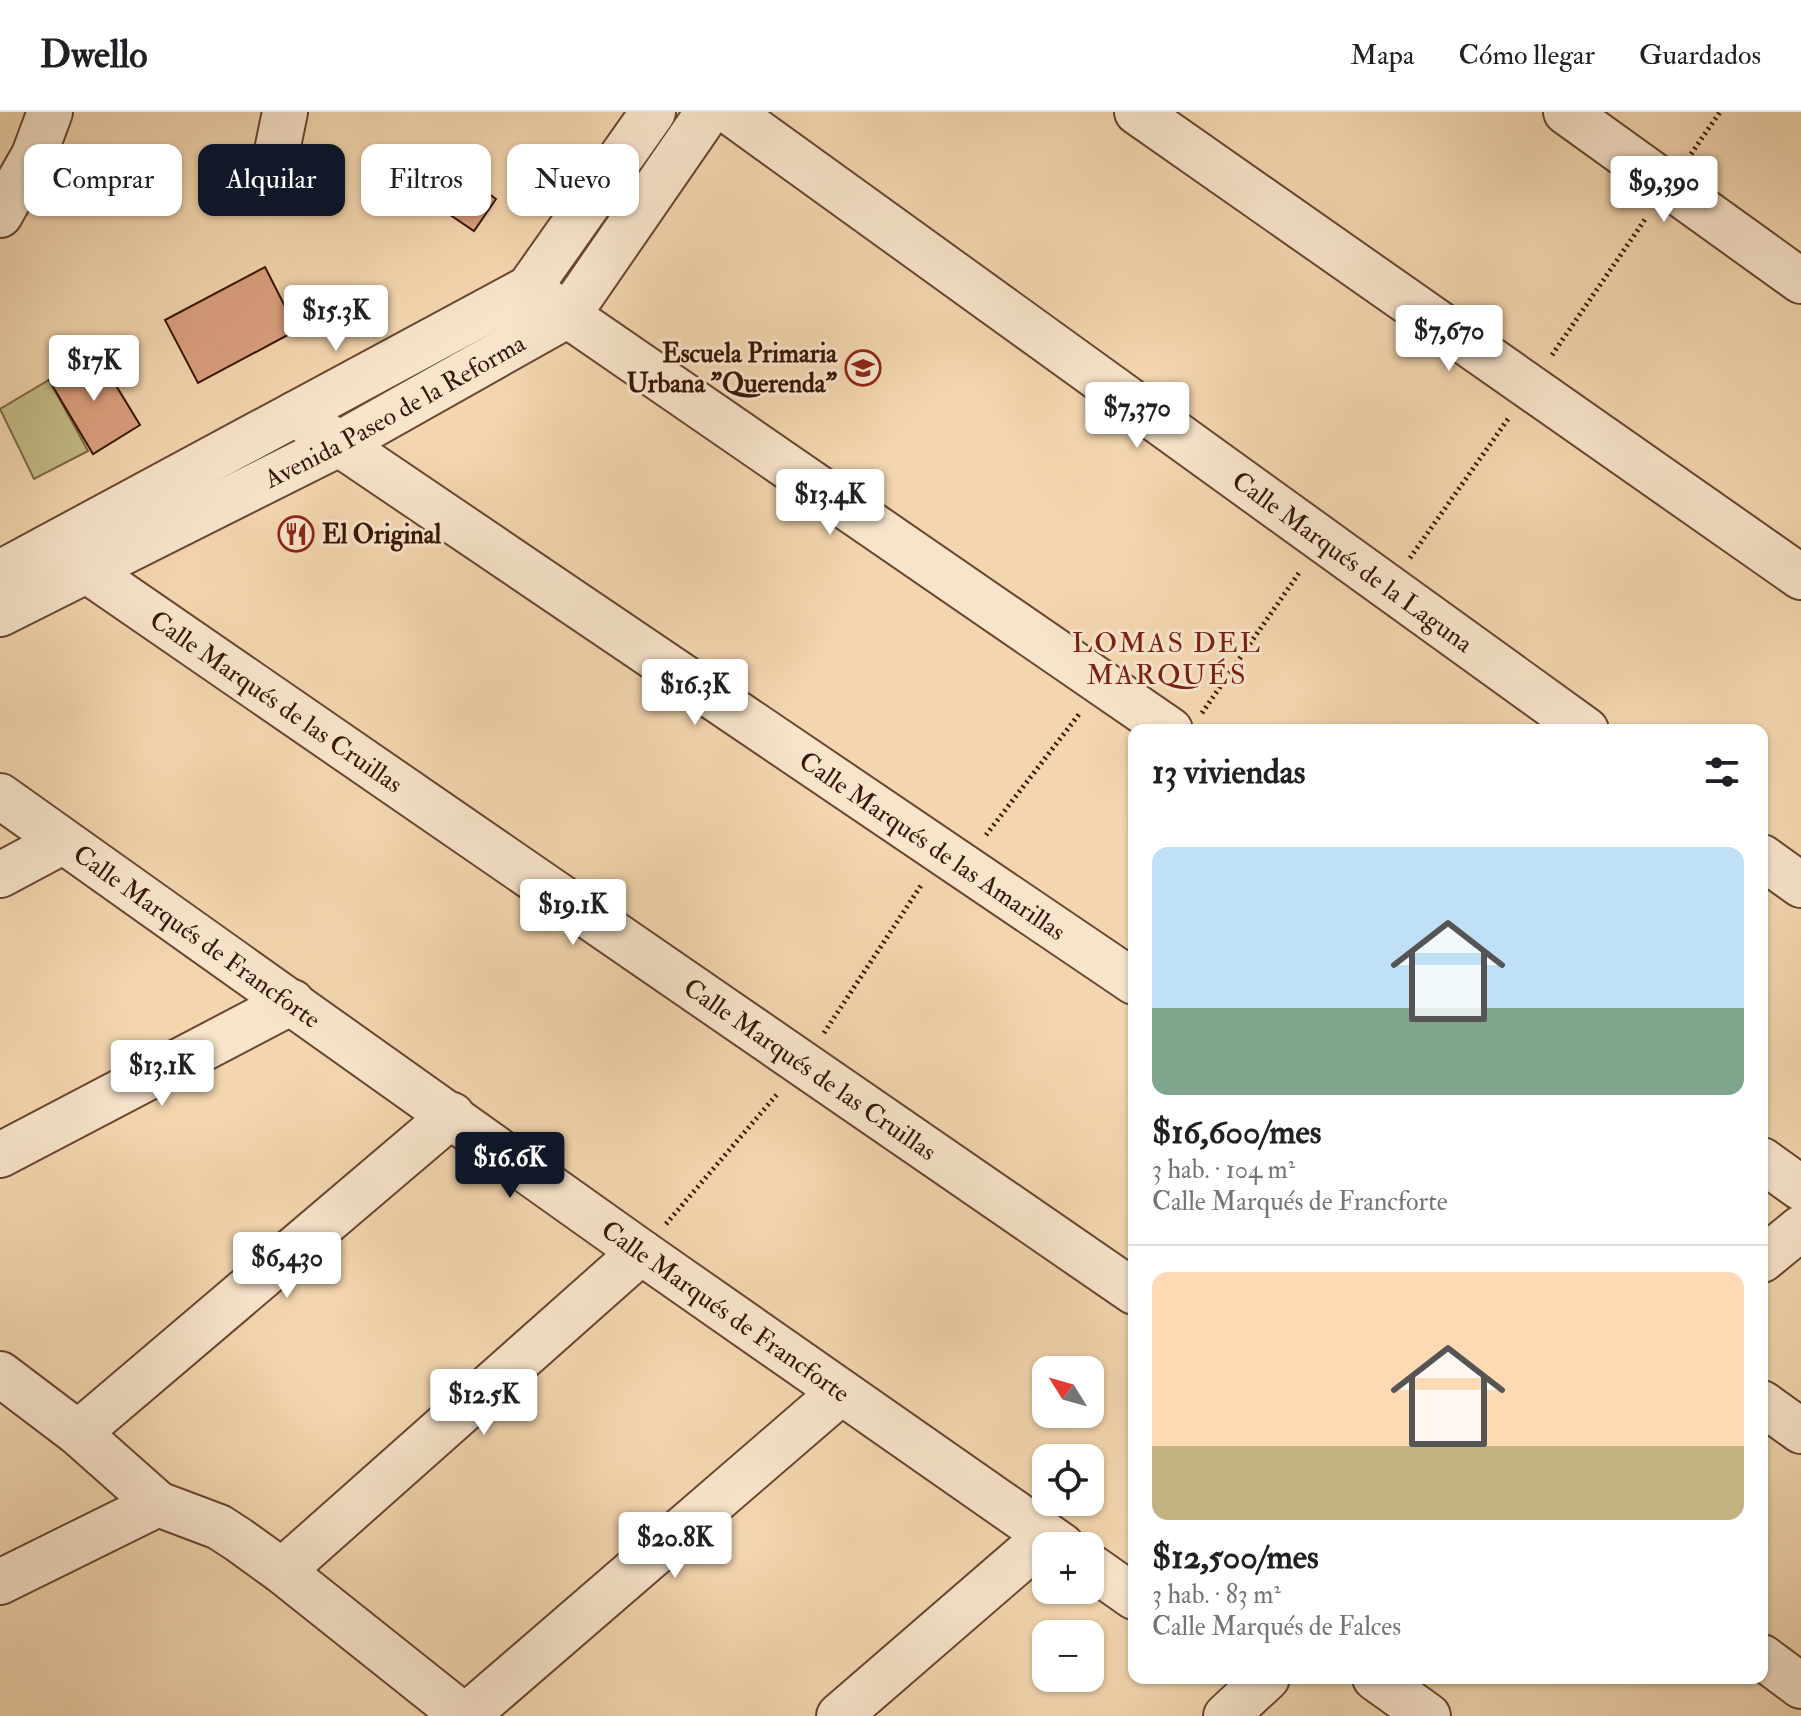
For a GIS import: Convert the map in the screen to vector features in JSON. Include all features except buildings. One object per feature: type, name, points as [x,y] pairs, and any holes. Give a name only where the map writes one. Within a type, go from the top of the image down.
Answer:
[{"type":"street","points":[[0,215],[34,155],[50,112]]},
{"type":"street","points":[[278,144],[285,112]]},
{"type":"street","name":"Avenida Paseo de la Reforma","points":[[0,573],[529,288],[653,112]]},
{"type":"street","name":"Avenida Paseo de la Reforma","points":[[0,614],[339,444],[568,315],[708,112]]},
{"type":"street","name":"Calle Marqués de la Laguna","points":[[730,112],[1578,724]]},
{"type":"street","points":[[1137,112],[1801,577]]},
{"type":"street","points":[[1566,112],[1801,281]]},
{"type":"street","points":[[529,288],[1102,684],[1184,724]]},
{"type":"street","name":"Calle Marqués de las Amarillas","points":[[295,414],[1128,978]]},
{"type":"street","name":"Calle Marqués de las Cruillas","points":[[51,546],[1128,1288]]},
{"type":"street","name":"Calle Marqués de Francforte","points":[[0,796],[840,1393],[1041,1532]]},
{"type":"street","points":[[0,875],[62,842]]},
{"type":"street","points":[[1768,861],[1801,885]]},
{"type":"street","points":[[0,1155],[292,1002]]},
{"type":"street","points":[[78,1433],[452,1115]]},
{"type":"street","points":[[1768,1164],[1801,1188]]},
{"type":"street","points":[[1768,1255],[1801,1228]]},
{"type":"street","points":[[282,1571],[641,1252]]},
{"type":"street","points":[[0,1374],[78,1433],[158,1504],[219,1527],[282,1571],[465,1716],[840,1393]]},
{"type":"street","points":[[1768,1407],[1801,1431]]},
{"type":"street","points":[[0,1582],[158,1504]]},
{"type":"street","points":[[839,1716],[1032,1559]]},
{"type":"street","points":[[1104,1576],[1128,1593]]},
{"type":"street","points":[[1768,1661],[1801,1686]]},
{"type":"street","points":[[1226,1716],[1254,1684]]},
{"type":"street","points":[[1383,1684],[1428,1716]]},
{"type":"path","points":[[1389,588],[1720,112]]},
{"type":"path","points":[[1184,724],[1321,541]]},
{"type":"path","points":[[962,867],[1102,684]]},
{"type":"shaded area","points":[[49,380],[88,451],[34,479],[0,409]]},
{"type":"place","name":"Escuela Primaria Urbana \"Querenda\"","points":[[863,368]]},
{"type":"place","name":"El Original","points":[[296,534]]},
{"type":"district","name":"LOMAS DEL MARQUÉS","points":[[1167,658]]}]
